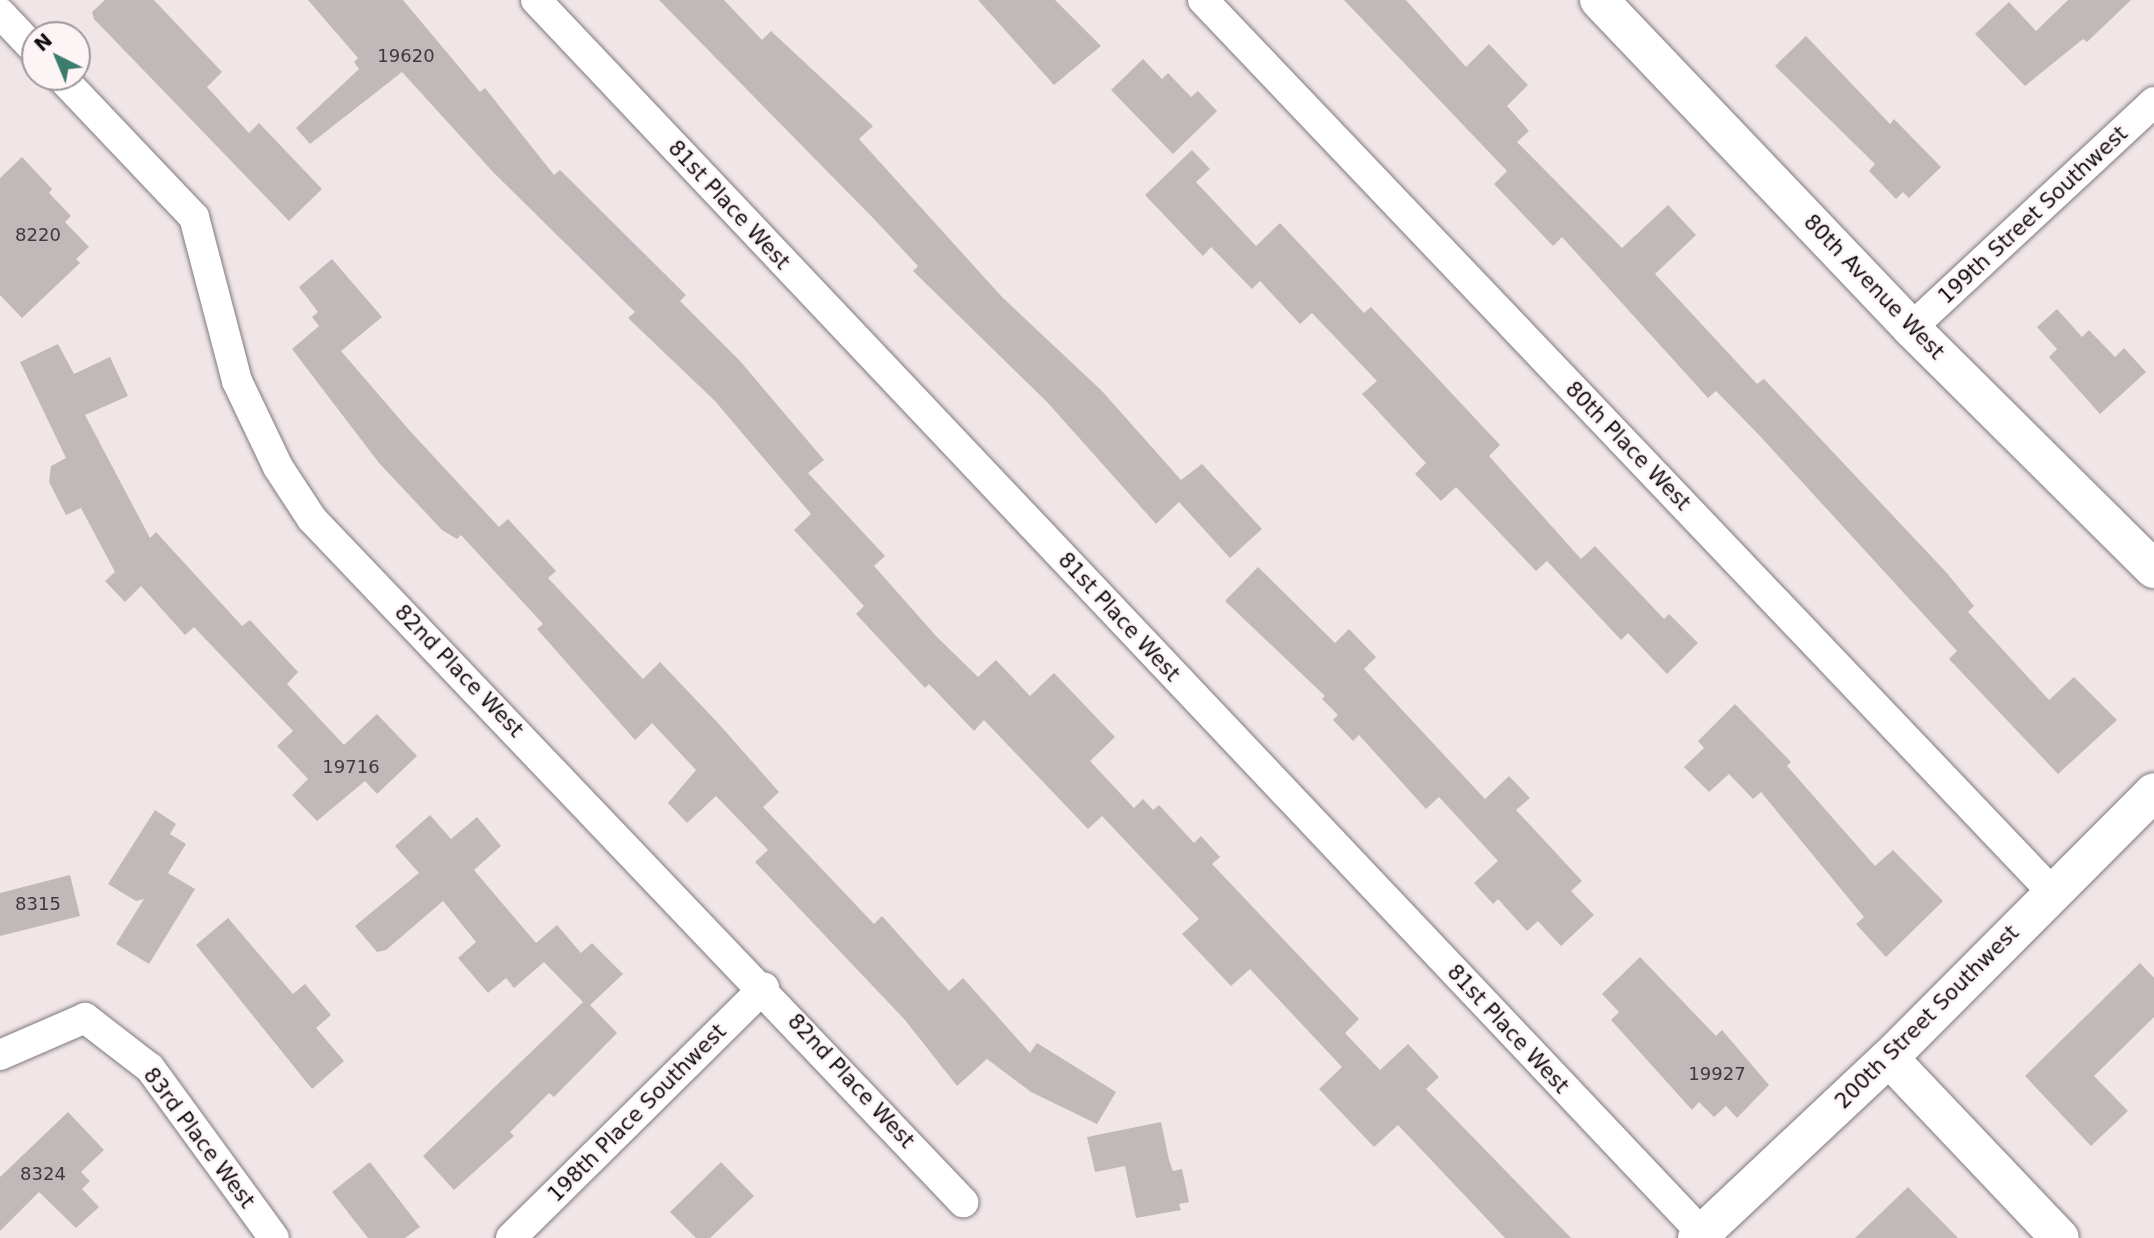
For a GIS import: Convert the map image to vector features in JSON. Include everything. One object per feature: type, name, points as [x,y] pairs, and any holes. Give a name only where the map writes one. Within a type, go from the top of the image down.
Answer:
[{"type":"street","name":"81st Place West","points":[[536,0],[1699,1236]]},
{"type":"street","name":"80th Place West","points":[[1203,0],[2053,893]]},
{"type":"street","name":"80th Avenue West","points":[[1599,0],[1912,328],[2154,569]]},
{"type":"street","points":[[0,13],[21,35]]},
{"type":"street","name":"82nd Place West","points":[[74,91],[194,217],[237,381],[278,467],[312,519],[764,988],[963,1202]]},
{"type":"street","name":"199th Street Southwest","points":[[1912,328],[2154,102]]},
{"type":"street","name":"200th Street Southwest","points":[[1699,1236],[1889,1058],[2154,792]]},
{"type":"street","name":"198th Place Southwest","points":[[511,1238],[764,988]]},
{"type":"street","name":"83rd Place West","points":[[0,1055],[85,1018],[150,1068],[274,1238]]},
{"type":"street","points":[[1889,1058],[2060,1238]]},
{"type":"building","points":[[105,0],[154,0],[222,72],[207,87],[249,133],[259,123],[322,189],[289,221],[94,19],[92,12]]},
{"type":"building","points":[[308,0],[403,0],[480,92],[485,88],[554,175],[560,170],[686,295],[680,301],[740,361],[824,460],[808,473],[885,556],[874,566],[936,636],[978,677],[996,660],[1030,696],[1054,673],[1115,737],[1090,761],[1134,808],[1143,799],[1153,810],[1159,805],[1194,843],[1201,836],[1220,857],[1212,864],[1359,1019],[1345,1033],[1380,1070],[1408,1044],[1439,1077],[1426,1089],[1571,1238],[1505,1238],[1398,1125],[1374,1147],[1319,1089],[1342,1067],[1250,969],[1231,986],[1182,934],[1199,919],[1102,816],[1088,829],[984,720],[974,731],[929,684],[925,688],[856,614],[864,606],[794,530],[811,514],[715,401],[628,318],[635,312],[493,172],[402,72],[310,144],[296,128],[359,69],[354,62],[358,58]]},
{"type":"building","points":[[659,0],[724,0],[762,40],[771,31],[873,126],[859,139],[1002,297],[1102,391],[1181,480],[1202,464],[1262,529],[1230,558],[1179,502],[1156,524],[1047,402],[913,271],[918,266],[873,218]]},
{"type":"building","points":[[978,0],[1055,0],[1101,46],[1054,85]]},
{"type":"building","points":[[1344,0],[1406,0],[1466,67],[1489,44],[1528,85],[1507,106],[1529,131],[1517,142],[1622,248],[1668,205],[1696,235],[1655,274],[1757,384],[1764,379],[1946,572],[1974,606],[1968,612],[2049,700],[2074,677],[2117,720],[2058,774],[1949,659],[1957,651],[1759,435],[1716,391],[1708,398],[1562,237],[1553,246],[1494,184],[1507,171]]},
{"type":"building","points":[[2068,0],[2131,0],[2087,42],[2083,39],[2025,86],[1975,34],[2009,2],[2036,31]]},
{"type":"building","points":[[1806,36],[1890,124],[1894,119],[1941,167],[1909,198],[1903,192],[1896,199],[1869,171],[1875,164],[1775,66]]},
{"type":"building","points":[[1143,59],[1162,79],[1168,73],[1191,97],[1198,91],[1217,111],[1173,154],[1111,90]]},
{"type":"building","points":[[1192,150],[1210,169],[1196,182],[1256,246],[1280,223],[1364,313],[1371,307],[1500,445],[1489,456],[1581,559],[1595,546],[1664,619],[1669,614],[1698,643],[1667,674],[1628,633],[1621,640],[1547,561],[1536,571],[1456,487],[1441,501],[1415,474],[1426,463],[1362,394],[1377,381],[1312,313],[1300,324],[1260,281],[1252,289],[1211,247],[1203,256],[1145,195]]},
{"type":"building","points":[[22,157],[52,189],[49,193],[71,216],[65,222],[89,247],[76,259],[80,263],[22,318],[0,295],[0,178]]},
{"type":"building","points":[[332,259],[382,317],[341,351],[410,431],[499,527],[508,519],[556,571],[548,578],[643,679],[660,662],[718,723],[779,792],[763,807],[874,924],[882,916],[949,991],[963,978],[1030,1053],[1037,1043],[1116,1092],[1097,1124],[1031,1092],[987,1059],[957,1086],[905,1020],[755,862],[768,850],[716,796],[687,823],[668,803],[696,770],[652,723],[635,740],[537,629],[543,624],[461,535],[457,539],[442,530],[379,463],[292,349],[319,326],[312,317],[318,312],[299,287]]},
{"type":"building","points":[[2057,309],[2082,337],[2089,330],[2115,357],[2124,348],[2146,372],[2100,414],[2049,357],[2057,349],[2037,327]]},
{"type":"building","points":[[58,344],[74,374],[110,357],[128,396],[85,415],[150,538],[156,532],[242,626],[250,620],[298,672],[287,684],[344,745],[377,714],[417,756],[377,794],[365,781],[317,821],[292,795],[308,779],[277,746],[293,731],[194,627],[185,635],[141,586],[125,602],[105,581],[115,572],[81,508],[66,515],[49,482],[51,466],[66,458],[20,362]]},
{"type":"building","points":[[1258,567],[1335,643],[1349,629],[1376,657],[1364,669],[1485,799],[1509,776],[1530,798],[1516,810],[1582,881],[1571,891],[1594,915],[1561,946],[1538,921],[1527,931],[1498,899],[1493,904],[1474,883],[1498,861],[1439,797],[1426,809],[1359,735],[1353,741],[1333,720],[1338,715],[1322,699],[1325,696],[1225,601]]},
{"type":"building","points":[[1735,704],[1791,762],[1787,766],[1875,866],[1893,850],[1943,901],[1886,957],[1856,924],[1864,917],[1761,792],[1753,799],[1729,774],[1709,792],[1684,767],[1704,748],[1698,741]]},
{"type":"building","points":[[155,810],[176,824],[170,834],[186,844],[168,873],[195,889],[149,964],[116,944],[144,899],[136,901],[108,884]]},
{"type":"building","points":[[430,815],[451,839],[477,817],[501,846],[474,870],[536,943],[557,925],[581,953],[592,943],[623,974],[590,1005],[617,1033],[554,1097],[549,1093],[510,1132],[514,1136],[454,1190],[423,1156],[583,1002],[544,962],[514,988],[506,978],[488,993],[458,958],[476,942],[443,901],[386,950],[377,952],[355,926],[419,873],[395,846]]},
{"type":"building","points":[[70,875],[80,916],[0,936],[0,893]]},
{"type":"building","points":[[228,918],[293,994],[305,984],[331,1015],[316,1028],[344,1061],[312,1089],[196,945]]},
{"type":"building","points":[[1640,957],[1716,1036],[1722,1030],[1769,1085],[1737,1118],[1726,1106],[1714,1117],[1699,1102],[1692,1110],[1611,1020],[1619,1012],[1602,994]]},
{"type":"building","points":[[2140,963],[2154,978],[2154,1017],[2094,1076],[2128,1111],[2091,1146],[2025,1076]]},
{"type":"building","points":[[68,1112],[104,1150],[81,1172],[90,1181],[82,1189],[99,1207],[76,1228],[39,1192],[0,1231],[0,1177]]},
{"type":"building","points":[[1161,1122],[1169,1160],[1173,1171],[1182,1169],[1189,1202],[1179,1204],[1181,1210],[1136,1218],[1125,1166],[1095,1172],[1087,1137]]},
{"type":"building","points":[[370,1162],[420,1227],[405,1238],[368,1238],[332,1192]]},
{"type":"building","points":[[721,1162],[754,1196],[710,1238],[696,1238],[670,1212]]},
{"type":"building","points":[[1908,1187],[1958,1238],[1855,1238]]}]
